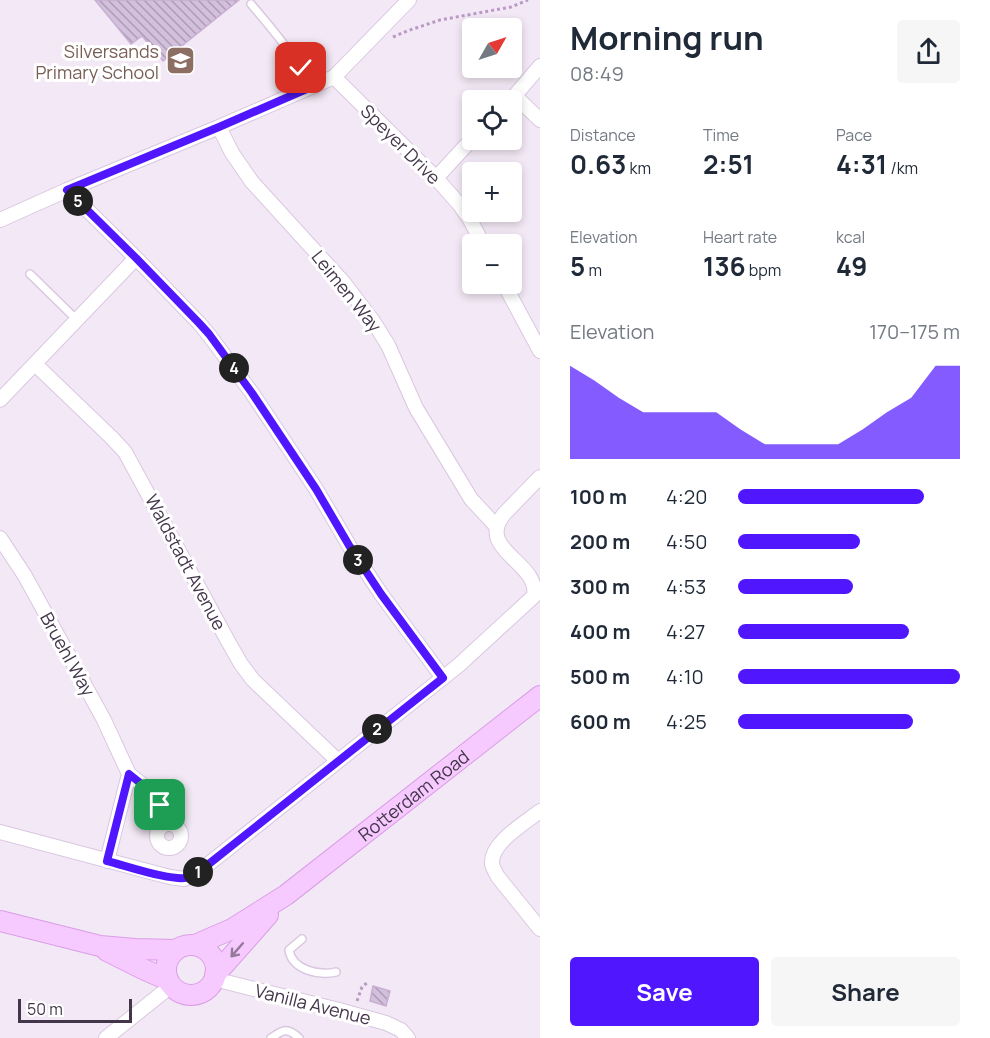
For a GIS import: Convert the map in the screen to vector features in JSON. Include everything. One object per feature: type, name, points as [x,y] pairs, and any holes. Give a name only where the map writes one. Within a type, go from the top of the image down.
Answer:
[{"type":"street","points":[[0,220],[334,77],[409,0]]},
{"type":"street","points":[[520,90],[540,66]]},
{"type":"street","name":"Speyer Drive","points":[[334,77],[436,178],[459,204],[478,234]]},
{"type":"street","points":[[522,105],[540,120]]},
{"type":"street","name":"Leimen Way","points":[[0,832],[170,878],[190,877],[443,678],[534,597],[538,585],[536,578],[502,542],[498,536],[497,527],[471,499],[416,408],[388,345],[374,321],[344,283],[252,182],[238,163],[219,127]]},
{"type":"street","points":[[436,178],[462,150]]},
{"type":"street","points":[[67,190],[199,323],[252,393],[316,489],[381,594],[443,678]]},
{"type":"street","points":[[0,400],[136,258]]},
{"type":"street","points":[[509,294],[540,351]]},
{"type":"street","name":"Waldstadt Avenue","points":[[35,364],[125,452],[246,672],[338,760]]},
{"type":"street","points":[[497,527],[504,514],[540,477]]},
{"type":"street","name":"Bruehl Way","points":[[0,538],[30,586],[104,720],[129,774],[154,794],[160,805],[165,824]]},
{"type":"street","points":[[0,563],[10,552]]},
{"type":"street","name":"Rotterdam Road","points":[[185,948],[241,925],[286,895],[540,696]]},
{"type":"street","points":[[107,861],[129,774]]},
{"type":"street","points":[[540,811],[501,842],[495,851],[492,863],[498,877],[540,929]]},
{"type":"street","name":"Rotterdam Road","points":[[215,977],[286,895]]},
{"type":"street","points":[[0,921],[100,946],[135,949],[185,948],[207,951],[214,962],[215,977],[207,989],[196,994],[184,994],[170,983],[100,946]]},
{"type":"street","points":[[170,983],[166,969],[169,958],[185,948]]},
{"type":"street","name":"Vanilla Avenue","points":[[215,977],[386,1023],[401,1030],[408,1038]]},
{"type":"street","points":[[106,1038],[170,983]]},
{"type":"lane","points":[[251,4],[287,47],[301,68],[310,88]]},
{"type":"lane","points":[[30,274],[77,320]]},
{"type":"lane","points":[[302,939],[289,950],[289,955],[298,964],[314,973],[336,972]]},
{"type":"lane","points":[[271,1038],[281,1031],[288,1030],[299,1038]]},
{"type":"path","points":[[373,37],[381,43],[440,20],[511,7],[528,0]]},
{"type":"path","points":[[358,1001],[362,987],[368,982]]},
{"type":"building","points":[[95,0],[239,0],[163,61],[142,36],[131,44]]},
{"type":"building","points":[[373,986],[390,991],[386,1006],[370,1001]]},
{"type":"place","name":"Silversands Primary School","points":[[180,61]]},
{"type":"route","points":[[160,805],[154,794],[129,774],[107,861],[170,878],[190,877],[443,678],[398,619],[350,547],[316,489],[252,393],[209,334],[67,190],[310,88],[301,68]]}]
